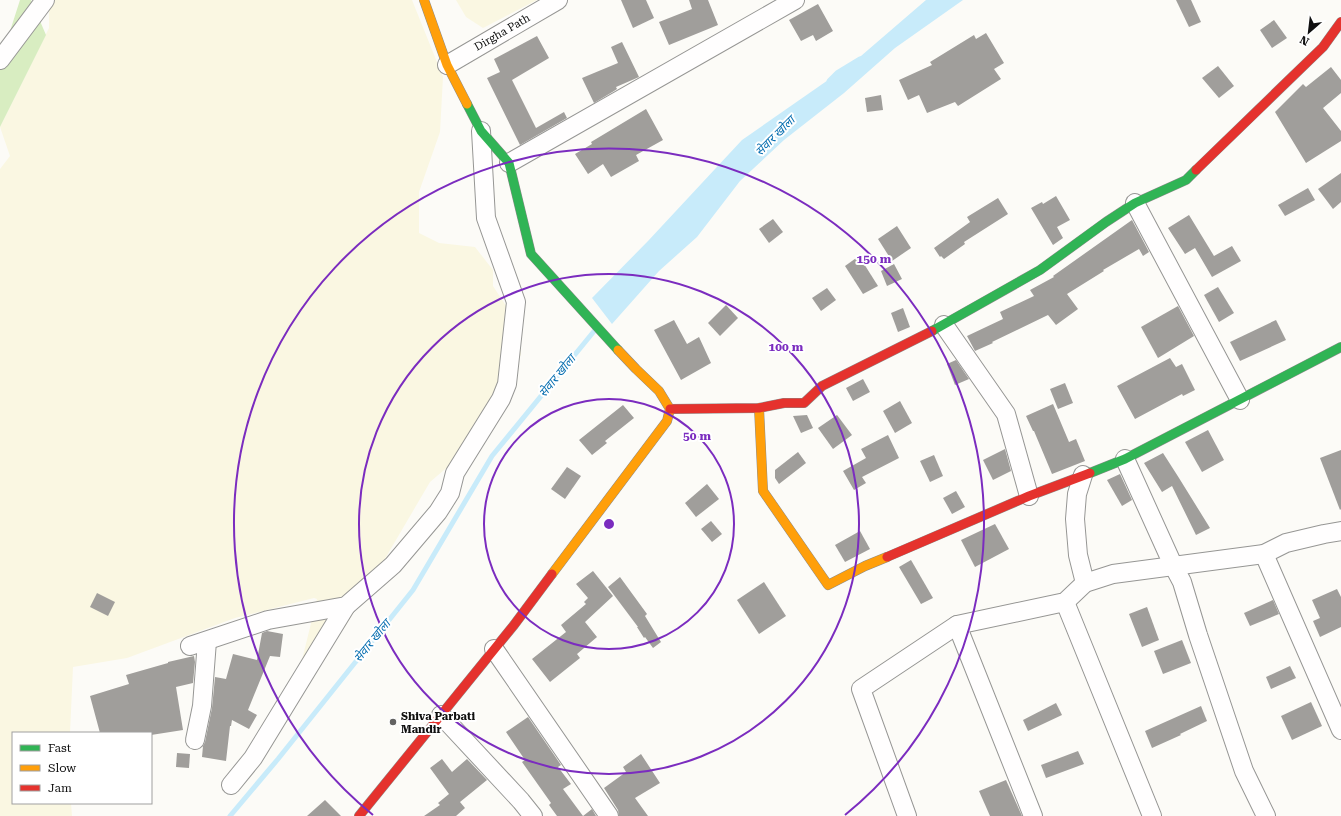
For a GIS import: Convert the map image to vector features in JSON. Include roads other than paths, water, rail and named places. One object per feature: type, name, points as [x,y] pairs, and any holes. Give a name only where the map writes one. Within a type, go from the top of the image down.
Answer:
[{"type":"street","points":[[0,60],[45,0]]},
{"type":"street","points":[[359,816],[494,649],[667,421],[670,409],[658,391],[636,370],[531,254],[509,163],[481,131],[447,65],[424,0]]},
{"type":"street","name":"Dirgha Path","points":[[447,65],[558,0]]},
{"type":"street","points":[[509,163],[795,0]]},
{"type":"street","points":[[670,409],[759,408],[784,403],[804,403],[822,386],[944,325],[1040,270],[1135,203],[1186,180],[1323,47],[1341,22]]},
{"type":"street","points":[[231,785],[253,758],[346,606],[393,565],[438,512],[450,493],[455,473],[500,399],[507,384],[516,302],[486,218],[481,131]]},
{"type":"street","points":[[1135,203],[1240,400]]},
{"type":"street","points":[[944,325],[1006,414],[1029,496]]},
{"type":"street","points":[[759,408],[763,491],[828,584],[865,566],[1029,496],[1125,460],[1341,347]]},
{"type":"street","points":[[1125,460],[1182,582],[1198,635],[1244,771],[1266,816]]},
{"type":"street","points":[[1083,475],[1077,494],[1075,519],[1078,555],[1085,583]]},
{"type":"street","points":[[907,816],[861,689],[957,625],[1065,602],[1085,583],[1113,574],[1264,554],[1286,543],[1341,531]]},
{"type":"street","points":[[1264,554],[1341,730]]},
{"type":"street","points":[[1065,602],[1152,816]]},
{"type":"street","points":[[190,646],[268,620],[346,606]]},
{"type":"street","points":[[957,625],[1033,816]]},
{"type":"street","points":[[195,740],[202,706],[207,641]]},
{"type":"street","points":[[494,649],[608,816]]},
{"type":"street","points":[[441,715],[521,801],[533,816]]},
{"type":"water","points":[[926,0],[963,0],[895,48],[844,93],[784,140],[740,181],[697,237],[659,271],[612,324],[592,298],[648,241],[742,140],[854,62]]},
{"type":"waterway","name":"सेवार खोला","points":[[829,81],[837,73],[860,59]]},
{"type":"waterway","name":"सेवार खोला","points":[[230,816],[278,759],[413,590],[492,456],[595,330]]},
{"type":"place","name":"Shiva Parbati Mandir","points":[[393,722]]}]
